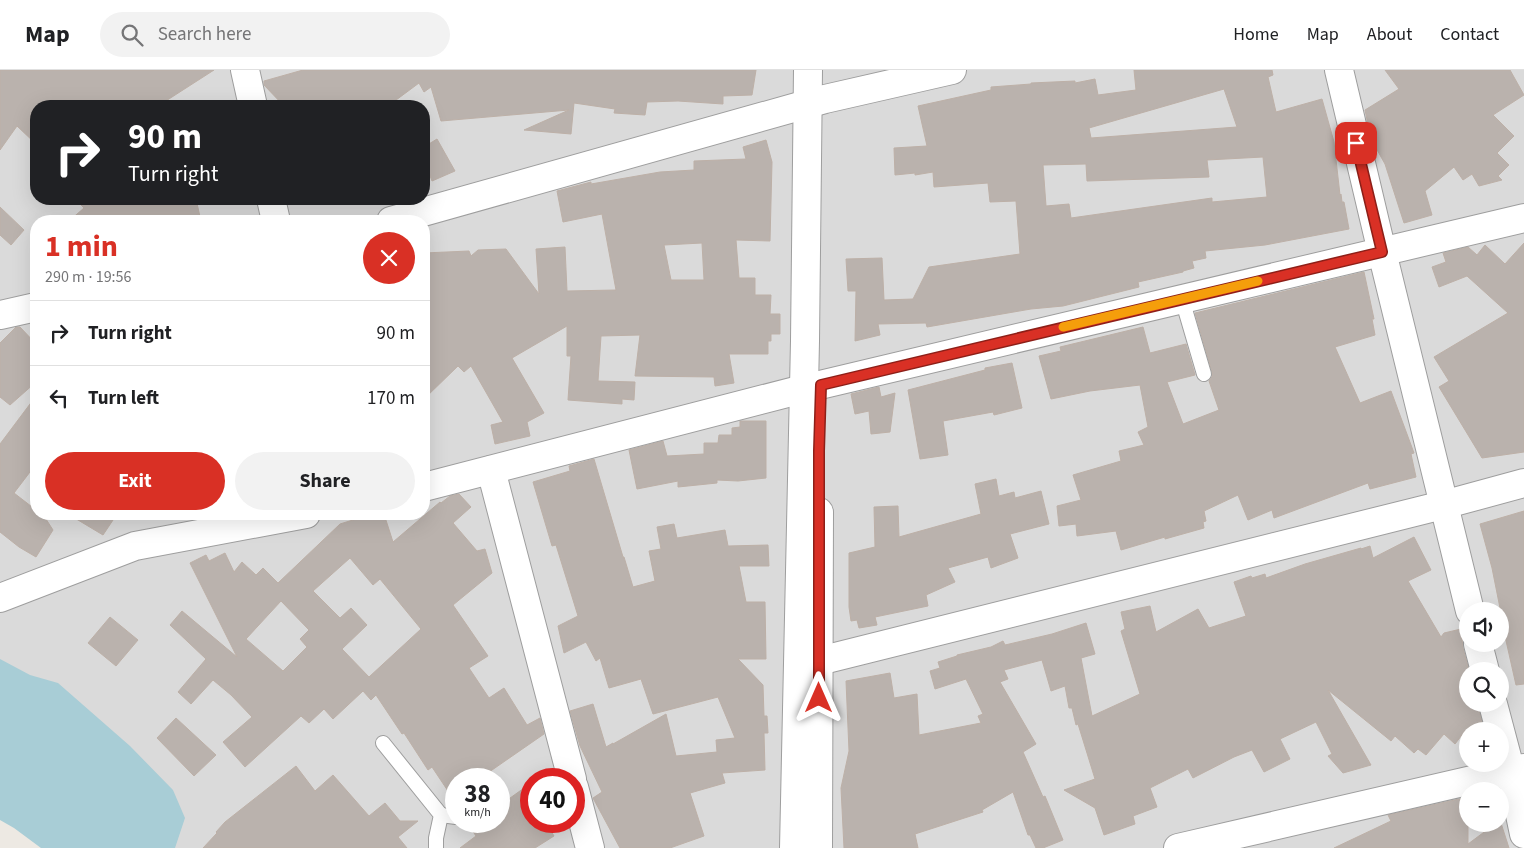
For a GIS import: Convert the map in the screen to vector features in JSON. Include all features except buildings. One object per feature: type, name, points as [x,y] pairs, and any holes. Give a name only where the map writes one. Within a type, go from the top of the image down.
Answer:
[{"type":"street","points":[[246,70],[252,100]]},
{"type":"street","points":[[794,848],[812,387],[816,101],[808,70]]},
{"type":"street","points":[[816,101],[825,70]]},
{"type":"street","points":[[412,215],[816,101],[952,70]]},
{"type":"street","points":[[1340,70],[1382,252],[1468,602]]},
{"type":"street","points":[[430,485],[812,387],[1524,218]]},
{"type":"street","points":[[0,315],[30,308]]},
{"type":"street","points":[[812,387],[819,451],[818,848]]},
{"type":"street","points":[[491,470],[569,768]]},
{"type":"street","points":[[819,661],[1444,505],[1524,483]]},
{"type":"street","points":[[0,598],[135,546],[274,520]]},
{"type":"street","points":[[1497,712],[1517,770],[1524,834]]},
{"type":"street","points":[[1178,848],[1517,770]]},
{"type":"street","points":[[585,829],[590,848]]},
{"type":"lane","points":[[1182,299],[1204,374]]},
{"type":"lane","points":[[383,743],[441,815],[445,816]]},
{"type":"lane","points":[[436,848],[441,815]]},
{"type":"shaded area","points":[[0,70],[1524,70],[1524,848],[159,848],[0,756]]},
{"type":"water","points":[[0,659],[30,675],[58,683],[130,746],[173,790],[185,818],[175,848],[41,848],[0,820]]},
{"type":"slow traffic","points":[[1063,327],[1258,281]]},
{"type":"route","points":[[819,698],[819,451],[821,385],[1382,252],[1356,143]]}]
